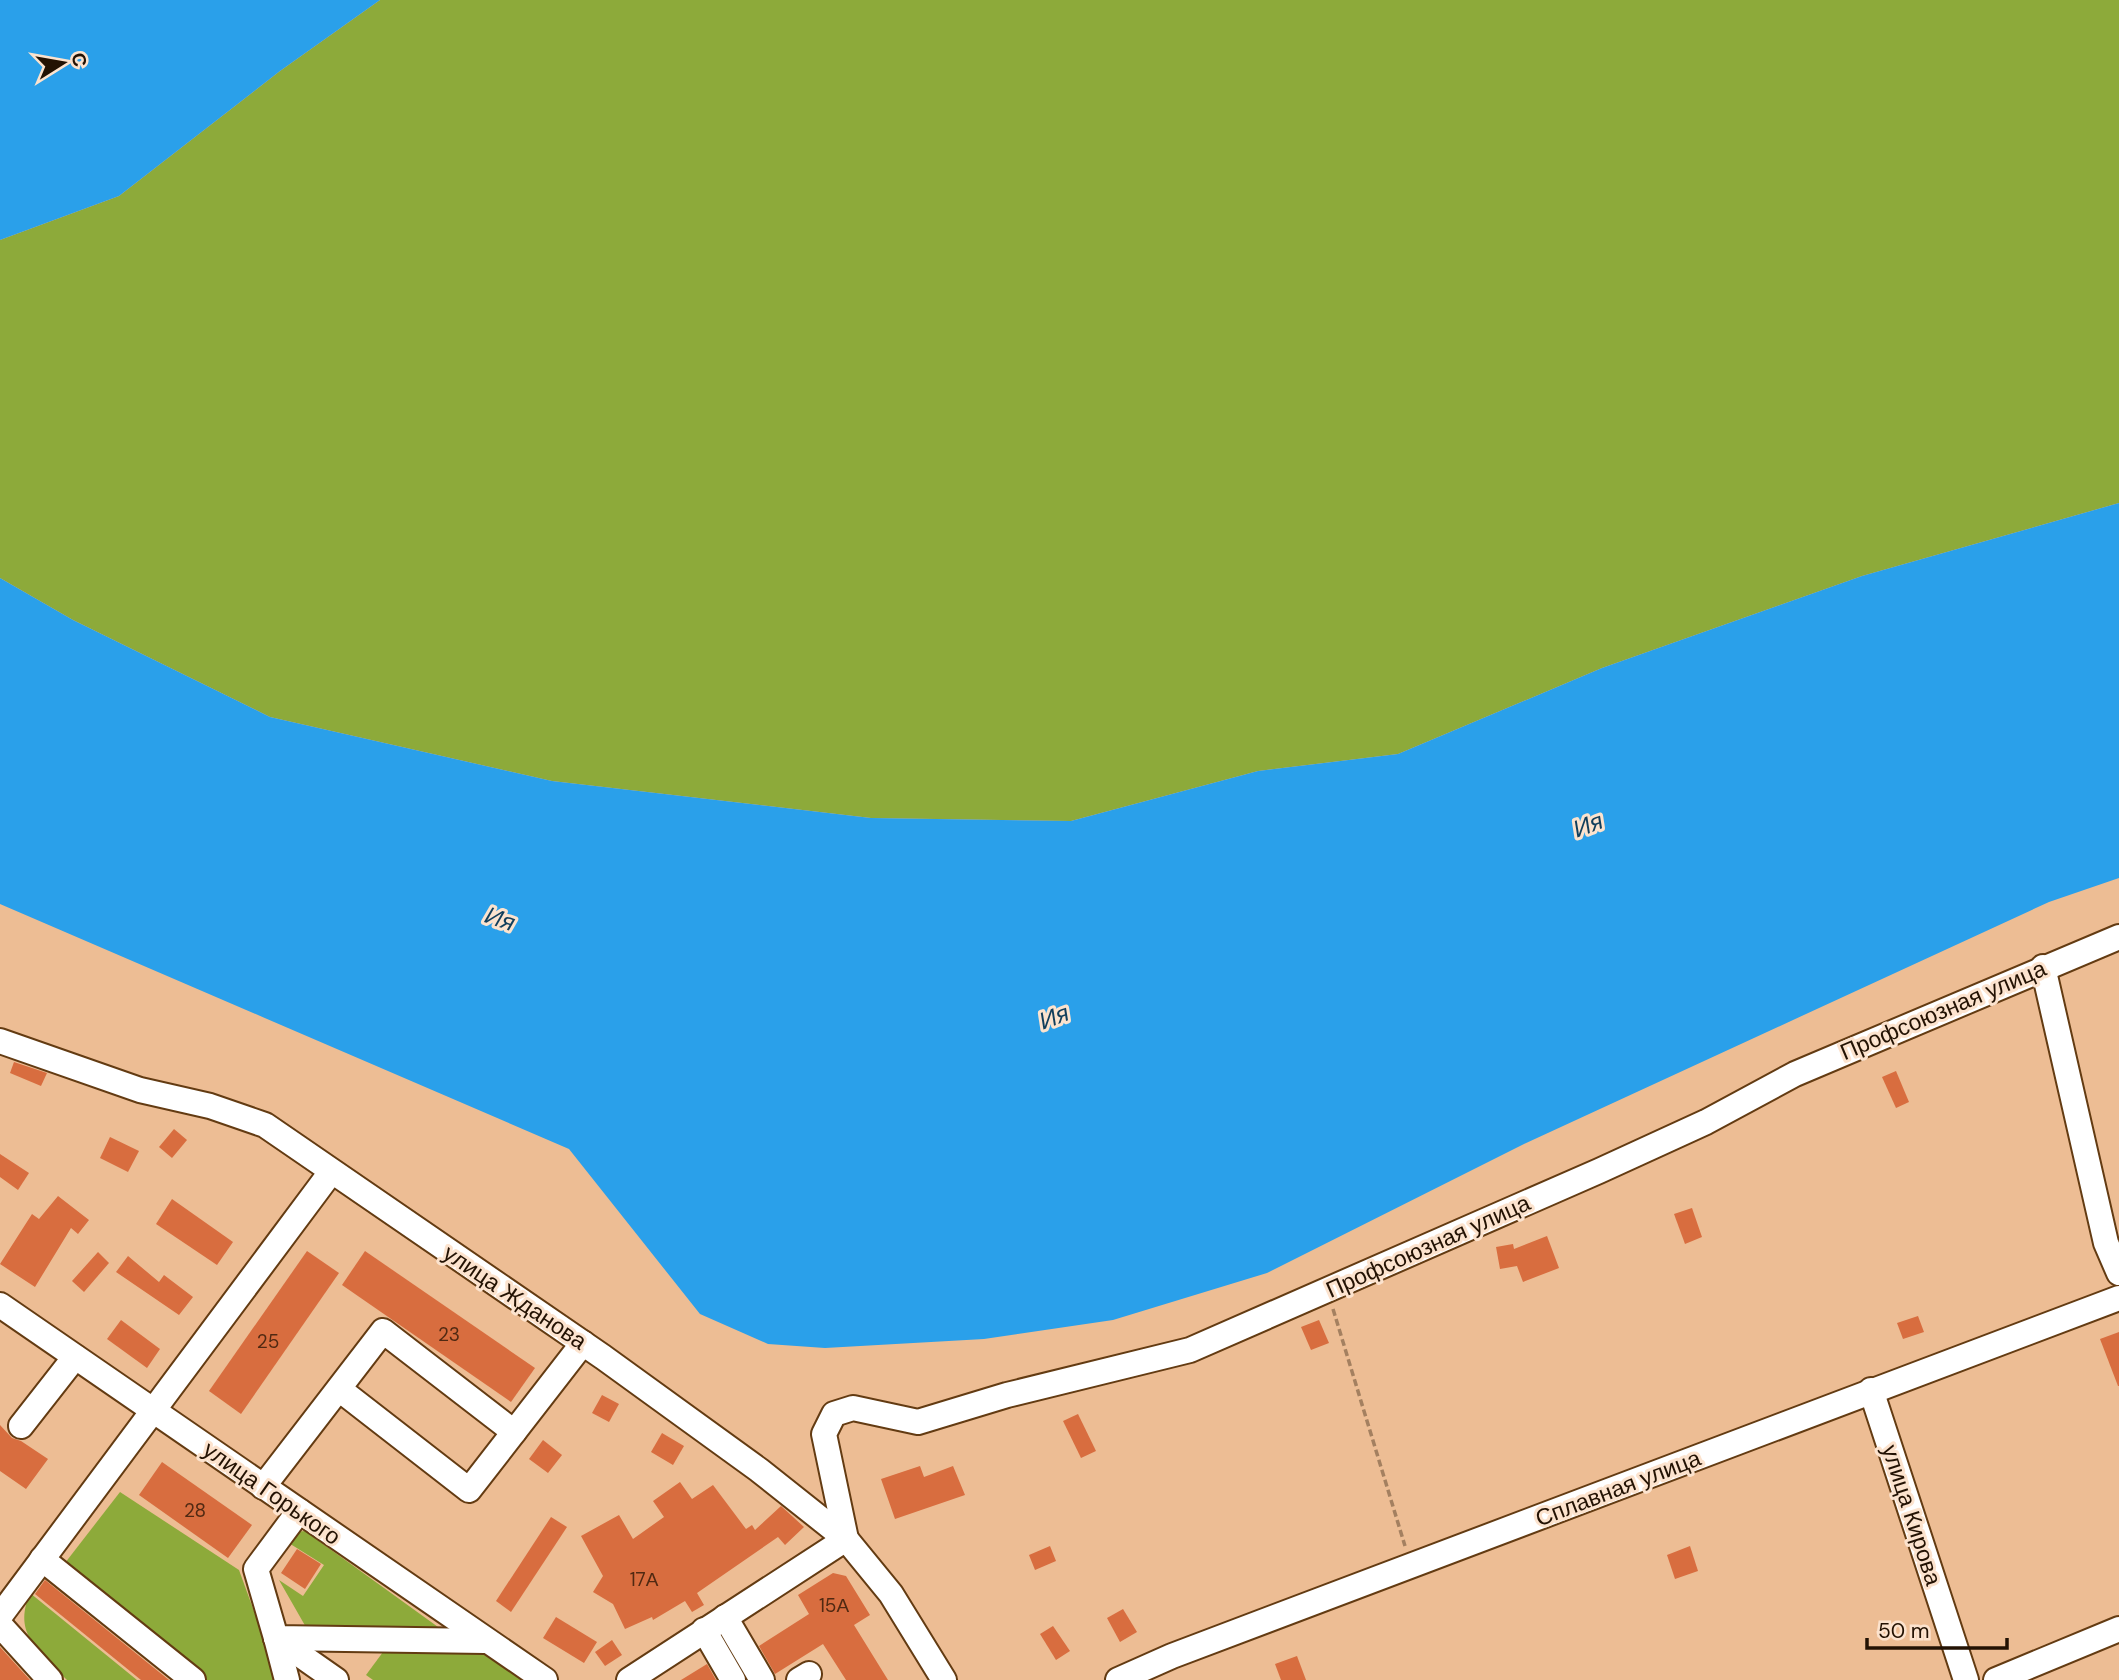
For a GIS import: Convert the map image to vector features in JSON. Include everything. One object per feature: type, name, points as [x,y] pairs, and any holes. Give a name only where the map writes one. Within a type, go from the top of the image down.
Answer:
[{"type":"street","name":"Профсоюзная улица","points":[[846,1539],[824,1434],[834,1414],[853,1408],[918,1422],[1007,1395],[1190,1350],[1634,1155],[1706,1122],[1795,1074],[2119,937]]},
{"type":"street","points":[[2043,967],[2106,1242],[2119,1273]]},
{"type":"street","name":"улица Жданова","points":[[0,1041],[140,1090],[210,1106],[265,1125],[583,1343],[759,1470],[846,1539],[891,1594],[944,1680]]},
{"type":"street","points":[[0,1616],[331,1172]]},
{"type":"street","name":"Сплавная улица","points":[[1118,1680],[1172,1656],[1411,1568],[2119,1298]]},
{"type":"street","name":"улица Горького","points":[[0,1305],[545,1680]]},
{"type":"street","points":[[263,1487],[383,1331],[514,1432]]},
{"type":"street","points":[[339,1389],[470,1490],[583,1343]]},
{"type":"street","points":[[21,1426],[75,1357]]},
{"type":"street","name":"улица Кирова","points":[[1871,1391],[1966,1680]]},
{"type":"street","points":[[287,1680],[256,1569],[299,1511]]},
{"type":"street","points":[[629,1680],[846,1539]]},
{"type":"street","points":[[42,1559],[193,1680]]},
{"type":"street","points":[[725,1616],[762,1680]]},
{"type":"street","points":[[0,1625],[50,1680]]},
{"type":"street","points":[[1996,1680],[2119,1629]]},
{"type":"street","points":[[704,1630],[733,1680]]},
{"type":"street","points":[[276,1638],[485,1641]]},
{"type":"street","points":[[276,1638],[336,1680]]},
{"type":"path","points":[[1327,1290],[1411,1568]]},
{"type":"green space","points":[[380,0],[2119,0],[2119,503],[1862,576],[1602,668],[1398,754],[1258,771],[1071,821],[871,818],[552,781],[270,717],[73,620],[0,578],[0,240],[119,196],[280,71]]},
{"type":"green space","points":[[120,1492],[239,1570],[279,1680],[204,1680],[65,1563]]},
{"type":"green space","points":[[305,1531],[445,1632],[307,1629],[279,1580],[303,1596],[324,1565],[284,1540],[295,1532]]},
{"type":"green space","points":[[30,1593],[137,1680],[67,1680],[39,1650],[27,1631],[24,1620]]},
{"type":"green space","points":[[383,1652],[480,1652],[522,1680],[373,1680],[366,1675]]},
{"type":"water","points":[[0,0],[380,0],[280,71],[119,196],[0,240]]},
{"type":"water","name":"Ия","points":[[2119,503],[2119,878],[2049,902],[1524,1144],[1267,1273],[1113,1320],[984,1339],[825,1348],[768,1344],[700,1314],[569,1149],[0,904],[0,578],[73,620],[270,717],[552,781],[871,818],[1071,821],[1258,771],[1398,754],[1602,668],[1862,576]]},
{"type":"building","points":[[14,1062],[47,1073],[41,1086],[10,1073]]},
{"type":"building","points":[[1896,1071],[1909,1102],[1896,1108],[1882,1077]]},
{"type":"building","points":[[174,1129],[187,1140],[172,1158],[159,1147]]},
{"type":"building","points":[[110,1137],[139,1151],[128,1172],[100,1158]]},
{"type":"building","points":[[0,1154],[29,1173],[18,1190],[0,1177]]},
{"type":"building","points":[[58,1196],[89,1220],[78,1234],[71,1228],[35,1287],[0,1264],[32,1214],[39,1219]]},
{"type":"building","points":[[172,1199],[233,1242],[217,1265],[156,1224]]},
{"type":"building","points":[[1692,1208],[1702,1237],[1685,1244],[1674,1214]]},
{"type":"building","points":[[1547,1236],[1559,1268],[1523,1282],[1517,1266],[1500,1269],[1496,1247],[1513,1244],[1514,1249]]},
{"type":"building","points":[[307,1251],[339,1273],[241,1414],[209,1391]]},
{"type":"building","points":[[365,1251],[535,1368],[511,1402],[342,1285]]},
{"type":"building","points":[[98,1252],[109,1263],[84,1292],[72,1281]]},
{"type":"building","points":[[128,1256],[159,1282],[164,1275],[193,1297],[179,1315],[116,1272]]},
{"type":"building","points":[[1918,1316],[1924,1332],[1903,1339],[1897,1323]]},
{"type":"building","points":[[121,1320],[160,1349],[147,1368],[107,1339]]},
{"type":"building","points":[[1319,1320],[1329,1343],[1311,1350],[1301,1327]]},
{"type":"building","points":[[2119,1332],[2119,1386],[2118,1386],[2100,1339]]},
{"type":"building","points":[[602,1395],[619,1404],[609,1422],[592,1413]]},
{"type":"building","points":[[1078,1414],[1096,1451],[1081,1458],[1063,1421]]},
{"type":"building","points":[[0,1425],[12,1438],[48,1459],[26,1489],[0,1471]]},
{"type":"building","points":[[662,1433],[684,1446],[673,1465],[651,1452]]},
{"type":"building","points":[[543,1440],[562,1455],[548,1473],[529,1459]]},
{"type":"building","points":[[162,1462],[252,1525],[228,1558],[139,1495]]},
{"type":"building","points":[[920,1466],[924,1477],[953,1466],[965,1495],[895,1519],[881,1479]]},
{"type":"building","points":[[680,1482],[692,1499],[713,1485],[746,1529],[752,1525],[755,1530],[781,1506],[804,1527],[785,1545],[778,1537],[697,1593],[704,1605],[692,1612],[685,1601],[653,1620],[652,1617],[625,1629],[613,1604],[593,1592],[603,1576],[581,1536],[619,1515],[633,1539],[664,1517],[653,1501]]},
{"type":"building","points":[[551,1517],[567,1527],[511,1612],[496,1601]]},
{"type":"building","points":[[1050,1546],[1056,1561],[1035,1570],[1029,1555]]},
{"type":"building","points":[[1690,1546],[1698,1571],[1675,1579],[1667,1555]]},
{"type":"building","points":[[297,1549],[321,1564],[305,1589],[281,1573]]},
{"type":"building","points":[[833,1573],[846,1576],[870,1615],[854,1625],[888,1680],[846,1680],[823,1644],[775,1674],[759,1646],[809,1614],[798,1595]]},
{"type":"building","points":[[45,1580],[169,1680],[141,1680],[35,1594]]},
{"type":"building","points":[[1123,1609],[1137,1632],[1120,1642],[1107,1618]]},
{"type":"building","points":[[556,1617],[597,1642],[584,1663],[543,1638]]},
{"type":"building","points":[[1053,1626],[1070,1651],[1056,1660],[1040,1634]]},
{"type":"building","points":[[612,1640],[622,1655],[605,1666],[595,1652]]},
{"type":"building","points":[[0,1647],[30,1680],[0,1680]]},
{"type":"building","points":[[1297,1656],[1306,1680],[1281,1680],[1275,1664]]},
{"type":"building","points":[[707,1664],[716,1680],[681,1680]]}]
